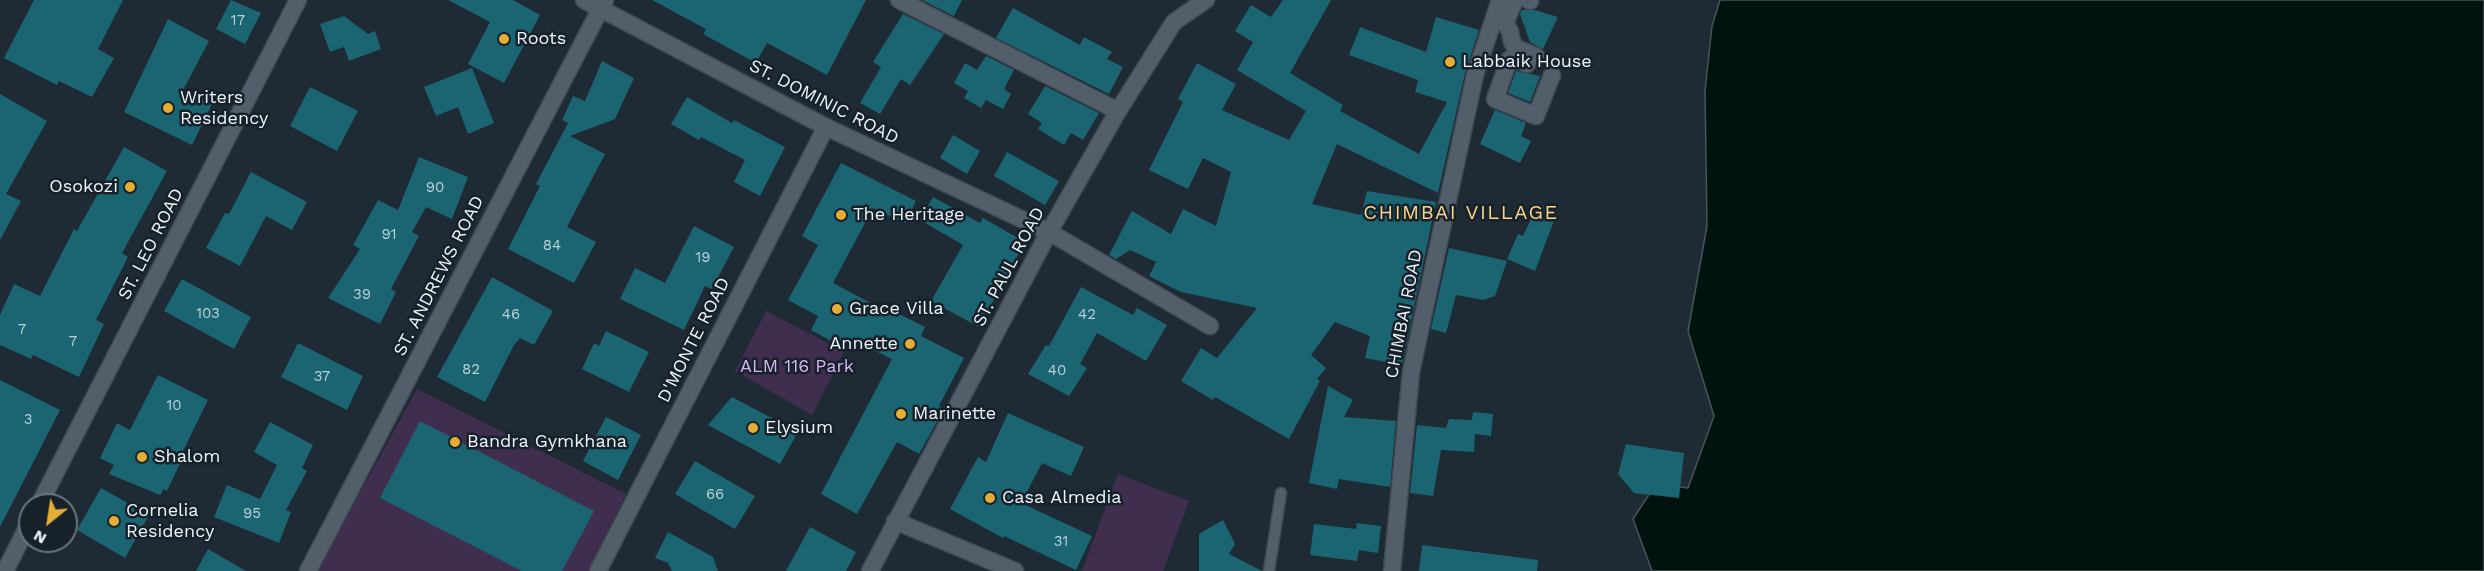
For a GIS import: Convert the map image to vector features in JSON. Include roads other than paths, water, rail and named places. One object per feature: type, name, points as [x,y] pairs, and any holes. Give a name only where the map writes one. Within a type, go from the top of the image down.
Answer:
[{"type":"street","name":"ST. LEO ROAD","points":[[45,493],[298,0]]},
{"type":"street","name":"ST. DOMINIC ROAD","points":[[584,0],[602,4],[826,127],[1049,232],[1210,326]]},
{"type":"street","points":[[899,0],[1118,111]]},
{"type":"street","name":"ST. PAUL ROAD","points":[[870,571],[1049,232],[1118,111],[1174,22],[1206,0]]},
{"type":"street","name":"CHIMBAI ROAD","points":[[1392,571],[1411,372],[1474,75],[1500,0]]},
{"type":"street","points":[[1525,0],[1505,24],[1516,48],[1532,60],[1510,59],[1495,99],[1536,116],[1552,75]]},
{"type":"street","name":"ST. ANDREWS ROAD","points":[[308,571],[602,4]]},
{"type":"street","points":[[1474,75],[1499,84]]},
{"type":"street","name":"D'MONTE ROAD","points":[[598,571],[826,127]]},
{"type":"street","points":[[895,521],[1015,571]]},
{"type":"street","points":[[5,571],[18,546]]},
{"type":"lane","points":[[1269,571],[1281,493]]},
{"type":"place","name":"Roots","points":[[504,39]]},
{"type":"place","name":"Labbaik House","points":[[1450,62]]},
{"type":"place","name":"Writers Residency","points":[[168,108]]},
{"type":"place","name":"Osokozi","points":[[130,187]]},
{"type":"place","name":"The Heritage","points":[[841,215]]},
{"type":"place","name":"Grace Villa","points":[[837,309]]},
{"type":"place","name":"Annette","points":[[910,344]]},
{"type":"place","name":"Marinette","points":[[901,414]]},
{"type":"place","name":"Elysium","points":[[753,428]]},
{"type":"place","name":"Bandra Gymkhana","points":[[455,442]]},
{"type":"place","name":"Shalom","points":[[142,457]]},
{"type":"place","name":"Casa Almedia","points":[[990,498]]},
{"type":"place","name":"Cornelia Residency","points":[[114,521]]},
{"type":"district","name":"CHIMBAI VILLAGE","points":[[1461,213]]},
{"type":"park label","name":"ALM 116 Park","points":[[797,367]]}]
